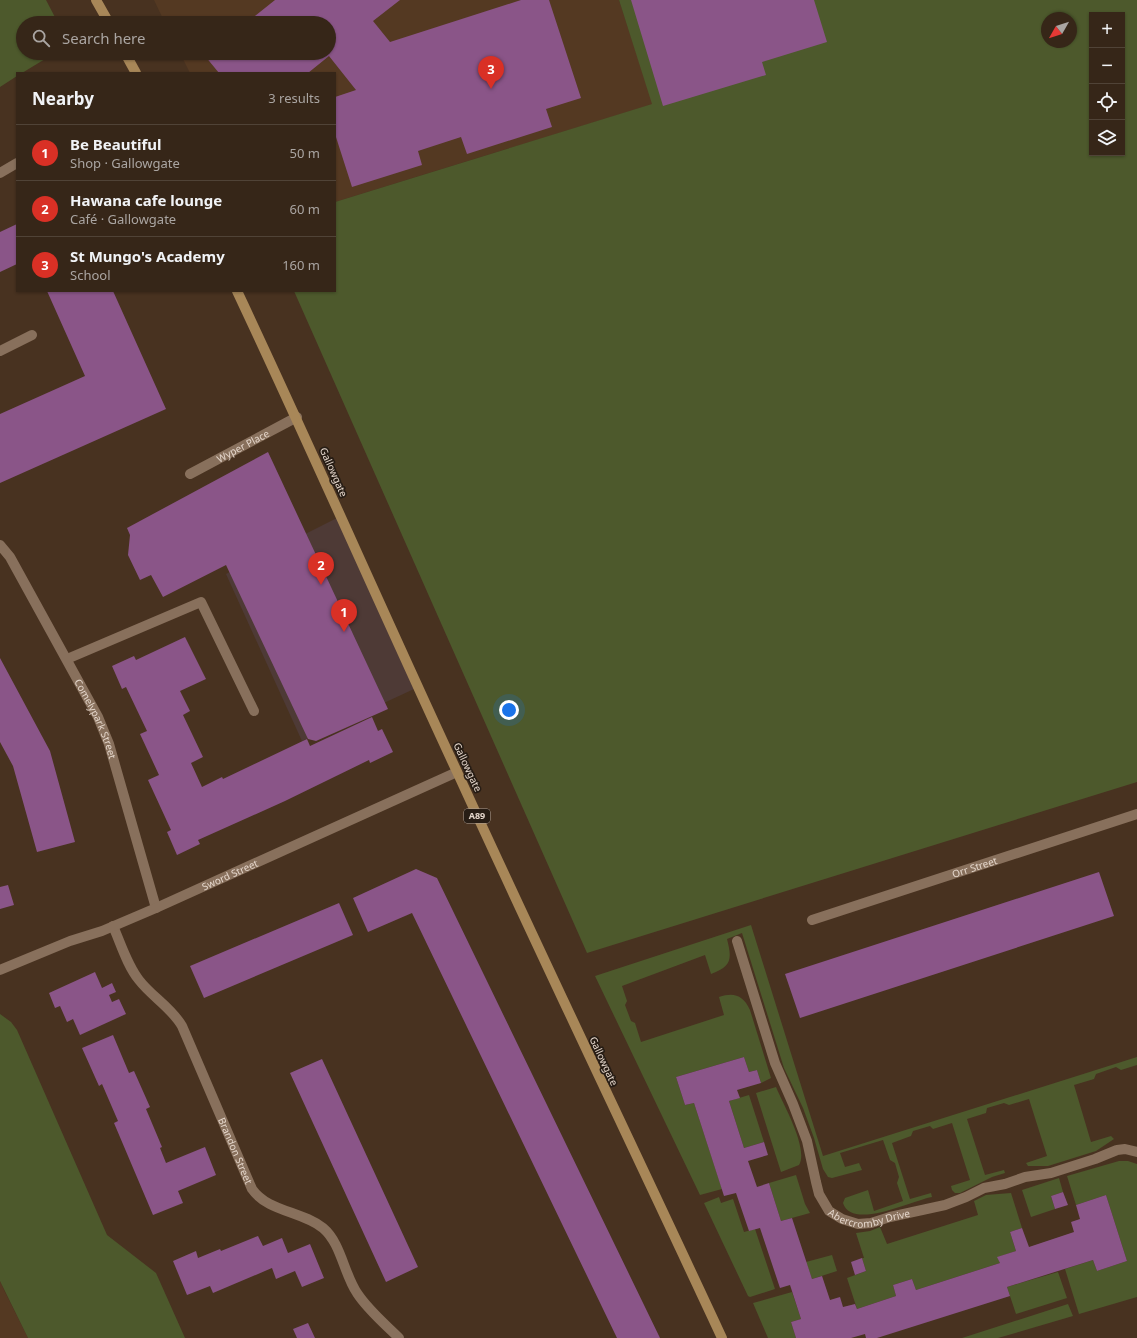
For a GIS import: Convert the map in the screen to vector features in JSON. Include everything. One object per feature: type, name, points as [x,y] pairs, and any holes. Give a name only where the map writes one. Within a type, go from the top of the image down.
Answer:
[{"type":"main road","points":[[96,0],[105,16]]},
{"type":"main road","points":[[129,60],[135,72]]},
{"type":"main road","name":"Gallowgate","points":[[237,292],[297,417],[552,979],[722,1338]]},
{"type":"street","points":[[0,173],[16,164]]},
{"type":"street","points":[[0,352],[32,335]]},
{"type":"street","name":"Wyper Place","points":[[190,474],[297,417]]},
{"type":"street","name":"Comelypark Street","points":[[0,545],[10,557],[98,717],[109,744],[156,908]]},
{"type":"street","points":[[67,659],[202,602],[254,711]]},
{"type":"street","name":"Sword Street","points":[[0,970],[70,941],[98,933],[156,908],[457,772]]},
{"type":"street","name":"Orr Street","points":[[812,920],[1137,814]]},
{"type":"street","name":"Brandon Street","points":[[114,926],[125,956],[139,981],[171,1010],[182,1026],[252,1189],[261,1200],[314,1222],[324,1229],[335,1244],[357,1293],[399,1338]]},
{"type":"street","name":"Abercromby Drive","points":[[737,941],[775,1064],[793,1104],[807,1141],[820,1194],[829,1211],[842,1219],[858,1224],[872,1223],[890,1217],[945,1205],[984,1188],[1005,1184],[1025,1177],[1051,1173],[1095,1159],[1117,1150],[1125,1149],[1137,1152]]},
{"type":"shaded area","points":[[154,0],[619,0],[653,104],[336,202],[336,72],[190,72],[184,60],[336,60],[336,16],[162,16]]},
{"type":"shaded area","points":[[337,518],[414,689],[302,741],[226,574]]},
{"type":"shaded area","points":[[0,1281],[6,1294],[28,1338],[0,1338]]},
{"type":"green space","points":[[0,0],[46,0],[54,16],[16,16],[16,60],[43,60],[24,72],[16,72],[16,77],[0,87]]},
{"type":"green space","points":[[619,0],[1137,0],[1137,782],[587,953],[294,292],[336,292],[336,202],[652,104]]},
{"type":"green space","points":[[751,925],[823,1156],[1137,1057],[1137,1065],[1121,1070],[1116,1067],[1096,1074],[1094,1079],[1074,1085],[1091,1142],[1111,1136],[1114,1139],[1096,1151],[1048,1166],[1028,1166],[1026,1163],[1047,1156],[1029,1099],[1009,1105],[1004,1103],[987,1108],[986,1113],[967,1119],[985,1175],[1004,1170],[1005,1173],[992,1177],[960,1193],[955,1193],[951,1186],[970,1180],[952,1123],[933,1129],[930,1126],[913,1131],[911,1136],[892,1143],[910,1199],[931,1193],[932,1197],[884,1212],[858,1214],[849,1211],[843,1203],[845,1198],[868,1190],[874,1211],[903,1201],[897,1183],[899,1177],[895,1163],[890,1160],[883,1140],[840,1153],[845,1167],[859,1163],[862,1170],[832,1178],[828,1177],[823,1169],[803,1108],[784,1068],[742,933],[727,939],[730,952],[729,961],[727,965],[718,971],[711,974],[705,955],[622,986],[627,1001],[625,1005],[631,1021],[635,1023],[641,1042],[724,1015],[719,997],[729,995],[738,996],[744,1001],[750,1010],[771,1078],[761,1083],[757,1070],[749,1072],[744,1057],[676,1077],[685,1105],[694,1103],[722,1189],[700,1195],[595,976]]},
{"type":"green space","points":[[0,1014],[11,1022],[17,1030],[107,1235],[156,1273],[185,1338],[28,1338],[0,1281]]},
{"type":"green space","points":[[776,1087],[794,1126],[801,1148],[799,1165],[781,1172],[756,1093]]},
{"type":"green space","points":[[749,1095],[764,1142],[744,1148],[729,1101]]},
{"type":"green space","points":[[1119,1161],[1128,1161],[1137,1164],[1137,1297],[1079,1314],[1065,1269],[1093,1260],[1097,1271],[1127,1261],[1106,1195],[1076,1205],[1067,1176]]},
{"type":"green space","points":[[796,1175],[805,1204],[810,1213],[781,1221],[769,1183]]},
{"type":"green space","points":[[1059,1178],[1063,1192],[1051,1196],[1055,1209],[1031,1217],[1022,1190]]},
{"type":"green space","points":[[1011,1193],[1022,1228],[1010,1232],[1016,1251],[998,1257],[1000,1263],[916,1290],[912,1279],[893,1285],[896,1296],[857,1309],[847,1278],[866,1271],[862,1258],[864,1258],[856,1233],[870,1231],[880,1227],[887,1244],[978,1215],[974,1201],[986,1195]]},
{"type":"green space","points":[[719,1197],[721,1203],[733,1199],[744,1232],[755,1229],[775,1289],[750,1297],[748,1296],[704,1203]]},
{"type":"green space","points":[[832,1255],[837,1271],[812,1279],[806,1262]]},
{"type":"green space","points":[[1058,1272],[1067,1298],[1016,1314],[1007,1287]]},
{"type":"green space","points":[[792,1292],[801,1319],[791,1322],[796,1338],[768,1338],[753,1303]]},
{"type":"green space","points":[[1068,1304],[1073,1316],[998,1338],[962,1338]]},
{"type":"building","points":[[275,0],[400,0],[373,21],[390,42],[521,0],[549,0],[581,98],[546,109],[552,127],[467,154],[461,137],[418,151],[422,165],[352,187],[336,137],[336,97],[356,90],[332,60],[336,60],[336,16],[255,16]]},
{"type":"building","points":[[631,0],[814,0],[827,42],[762,62],[766,75],[663,106]]},
{"type":"building","points":[[208,60],[324,60],[309,72],[218,72]]},
{"type":"building","points":[[16,224],[16,264],[0,272],[0,232]]},
{"type":"building","points":[[47,292],[113,292],[166,409],[0,483],[0,414],[85,376]]},
{"type":"building","points":[[268,452],[388,709],[316,741],[308,739],[226,565],[163,597],[151,575],[140,580],[128,555],[130,535],[127,528]]},
{"type":"building","points":[[185,637],[206,679],[180,691],[190,711],[183,715],[203,757],[191,763],[202,787],[222,777],[223,779],[307,739],[310,746],[372,717],[378,731],[382,729],[393,752],[370,763],[369,760],[285,801],[198,840],[200,844],[177,855],[167,832],[171,830],[148,780],[159,775],[140,734],[147,731],[126,687],[122,689],[112,666],[134,656],[136,660]]},
{"type":"building","points":[[0,658],[50,751],[75,842],[37,852],[13,766],[0,742]]},
{"type":"building","points":[[416,869],[437,878],[660,1338],[617,1338],[412,913],[368,932],[353,898]]},
{"type":"building","points":[[1099,872],[1114,916],[800,1018],[785,974]]},
{"type":"building","points":[[8,885],[14,905],[0,909],[0,887]]},
{"type":"building","points":[[339,903],[353,935],[204,998],[190,966]]},
{"type":"building","points":[[95,972],[102,988],[112,983],[116,992],[109,995],[112,1002],[119,999],[126,1014],[80,1035],[73,1019],[67,1022],[60,1006],[55,1008],[49,993]]},
{"type":"building","points":[[113,1035],[129,1073],[134,1071],[150,1107],[146,1109],[162,1147],[160,1148],[166,1163],[205,1147],[216,1175],[178,1191],[183,1203],[153,1215],[114,1123],[118,1121],[102,1084],[99,1086],[82,1048]]},
{"type":"building","points":[[744,1057],[749,1072],[757,1070],[761,1083],[737,1090],[740,1098],[729,1101],[744,1148],[764,1142],[768,1155],[748,1161],[757,1187],[769,1183],[781,1221],[792,1218],[812,1279],[822,1276],[830,1300],[840,1297],[843,1307],[855,1304],[857,1309],[896,1296],[893,1285],[912,1279],[916,1290],[1000,1263],[997,1257],[1016,1251],[1010,1232],[1022,1228],[1029,1247],[1074,1232],[1071,1222],[1080,1219],[1076,1205],[1106,1195],[1127,1261],[1097,1271],[1093,1260],[1007,1287],[1010,1296],[877,1338],[866,1338],[865,1334],[851,1338],[796,1338],[791,1322],[801,1319],[790,1285],[780,1288],[760,1228],[749,1231],[736,1193],[724,1196],[694,1103],[685,1105],[676,1077]]},
{"type":"building","points":[[322,1059],[418,1267],[386,1282],[290,1073]]},
{"type":"building","points":[[1063,1192],[1068,1205],[1055,1209],[1051,1196]]},
{"type":"building","points":[[258,1236],[263,1246],[282,1238],[288,1253],[310,1244],[324,1278],[302,1287],[295,1271],[276,1279],[272,1268],[213,1293],[210,1286],[187,1295],[173,1261],[196,1251],[198,1258],[220,1249],[221,1251]]},
{"type":"building","points":[[862,1258],[866,1271],[855,1275],[851,1262]]},
{"type":"building","points":[[308,1323],[315,1338],[297,1338],[293,1329]]},
{"type":"place","name":"St Mungo's Academy","points":[[491,89]]},
{"type":"place","name":"Hawana cafe lounge","points":[[321,585]]},
{"type":"place","name":"Be Beautiful","points":[[344,632]]}]
